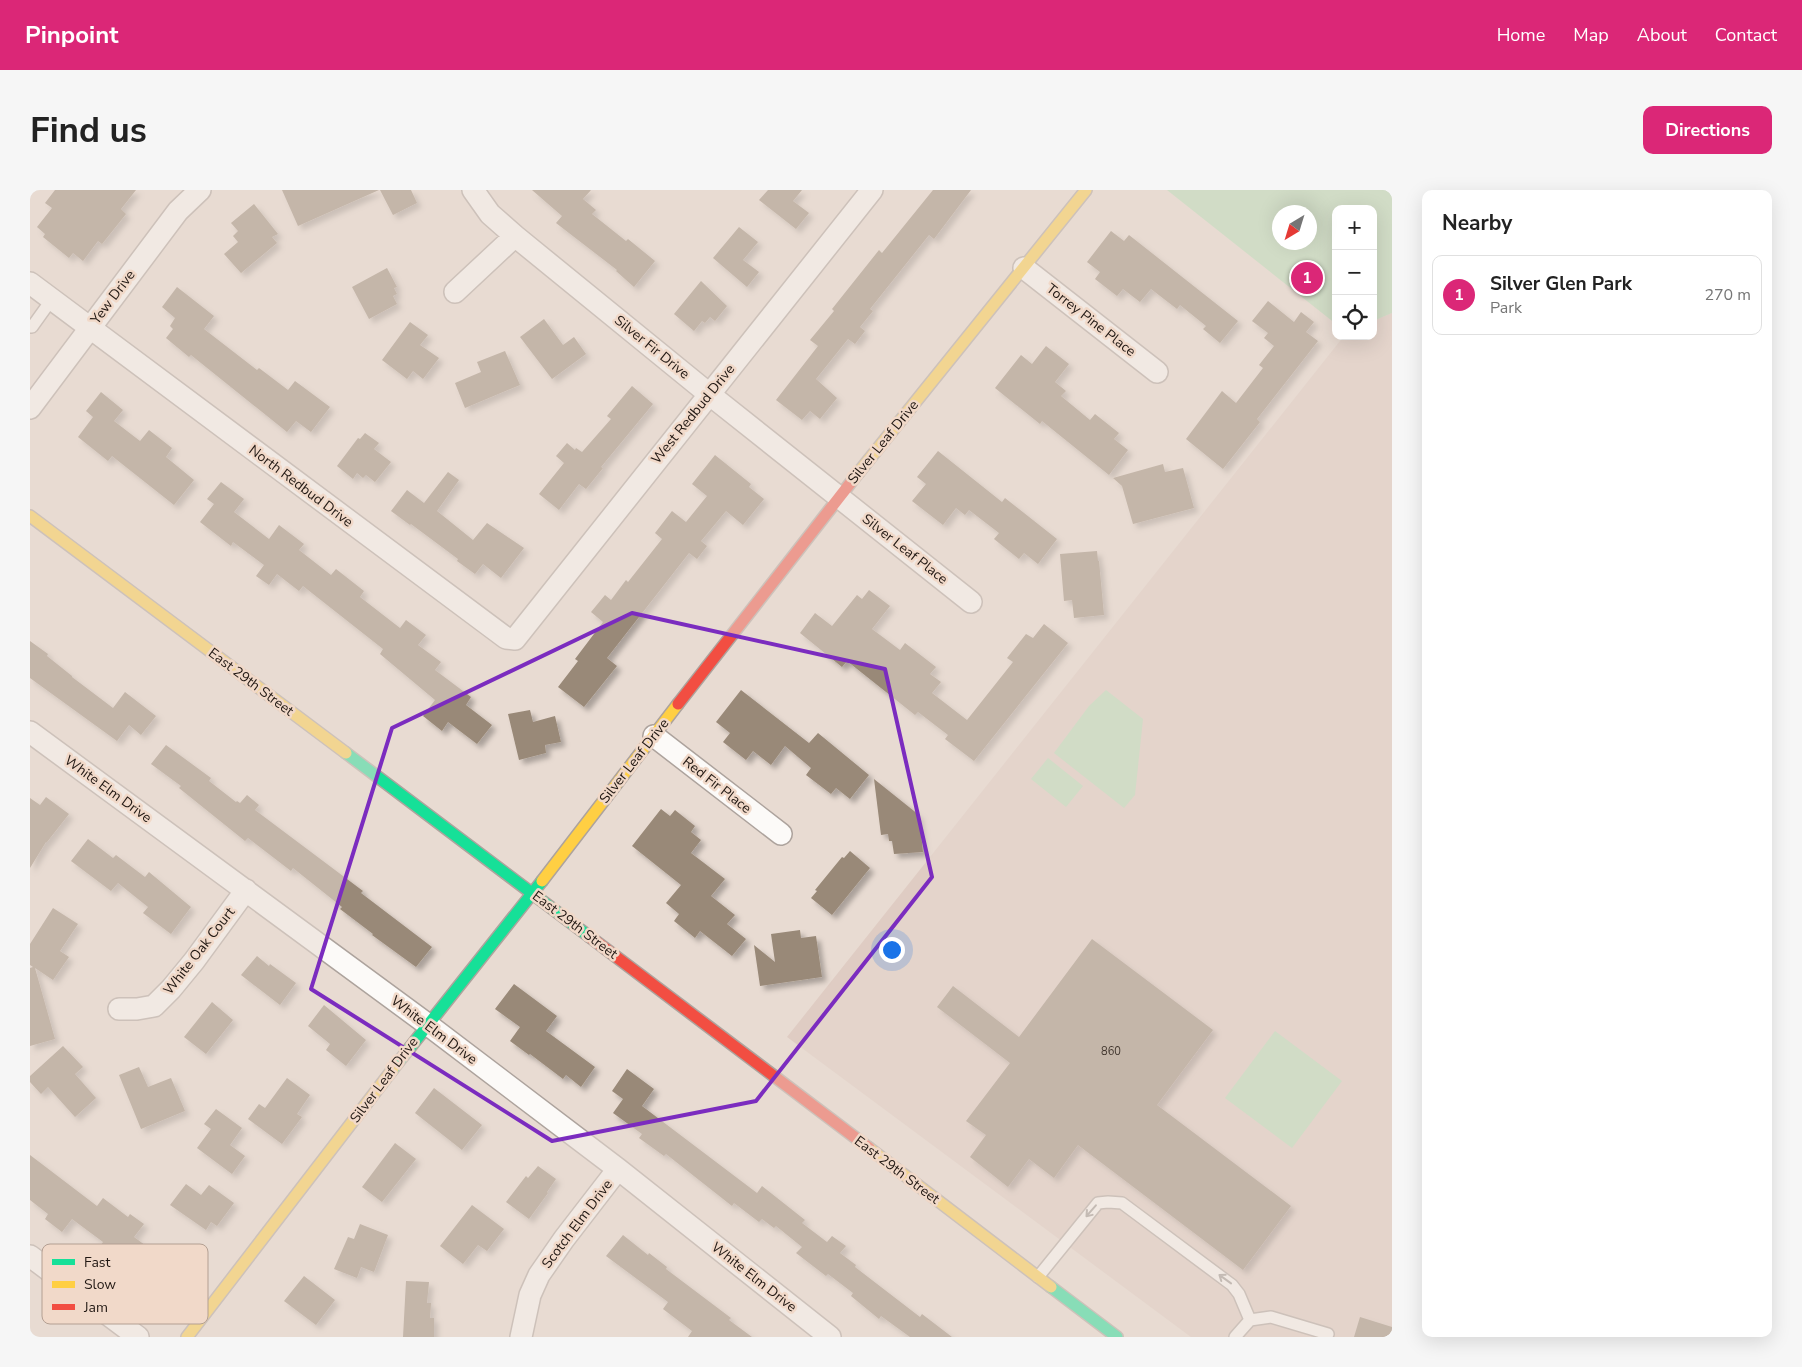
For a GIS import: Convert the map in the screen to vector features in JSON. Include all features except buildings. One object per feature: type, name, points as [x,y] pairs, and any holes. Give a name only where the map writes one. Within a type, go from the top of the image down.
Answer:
[{"type":"street","name":"Yew Drive","points":[[30,408],[178,211],[200,190]]},
{"type":"street","name":"Silver Fir Drive","points":[[473,190],[490,214],[515,236],[839,497]]},
{"type":"street","name":"West Redbud Drive","points":[[515,638],[872,190]]},
{"type":"street","name":"Silver Leaf Drive","points":[[208,1310],[427,1024],[532,893],[839,497],[1086,190]]},
{"type":"street","points":[[456,292],[515,236]]},
{"type":"street","name":"Torrey Pine Place","points":[[1024,268],[1157,372]]},
{"type":"street","name":"North Redbud Drive","points":[[30,283],[506,638],[515,638]]},
{"type":"street","name":"Silver Leaf Place","points":[[839,497],[971,602]]},
{"type":"street","name":"East 29th Street","points":[[30,516],[532,893],[1117,1337]]},
{"type":"street","name":"White Elm Drive","points":[[30,732],[427,1024],[618,1169],[830,1337]]},
{"type":"street","name":"Red Fir Place","points":[[654,736],[781,834]]},
{"type":"street","name":"White Oak Court","points":[[119,1009],[138,1010],[154,1006],[194,961],[246,890]]},
{"type":"street","name":"Scotch Elm Drive","points":[[521,1337],[530,1295],[539,1275],[564,1238],[618,1169]]},
{"type":"street","points":[[30,1256],[42,1265]]},
{"type":"street","points":[[121,1324],[138,1337]]},
{"type":"street","name":"Silver Leaf Drive","points":[[187,1337],[197,1324]]},
{"type":"lane","points":[[30,327],[32,327],[52,299]]},
{"type":"lane","points":[[1038,1277],[1098,1204],[1108,1202],[1122,1204],[1232,1284],[1239,1294],[1250,1320]]},
{"type":"lane","points":[[1234,1337],[1250,1320],[1271,1317],[1328,1334]]},
{"type":"highlighted area","points":[[632,613],[885,669],[932,877],[756,1101],[552,1141],[311,989],[392,728]]},
{"type":"shaded area","points":[[1392,313],[1392,1337],[1191,1337],[787,1037],[1341,340],[1377,340],[1377,319]]},
{"type":"green space","points":[[1167,190],[1392,190],[1392,313],[1377,319],[1377,205],[1332,205],[1332,321]]},
{"type":"green space","points":[[1106,690],[1143,719],[1135,795],[1124,808],[1054,753],[1089,706]]},
{"type":"green space","points":[[1048,758],[1083,786],[1066,807],[1031,779]]},
{"type":"green space","points":[[1275,1031],[1342,1081],[1292,1148],[1225,1098]]},
{"type":"traffic: fast","points":[[346,753],[590,937]]},
{"type":"traffic: fast","points":[[393,1069],[542,881]]},
{"type":"traffic: fast","points":[[1051,1287],[1117,1337]]},
{"type":"traffic: slow","points":[[859,472],[1086,190]]},
{"type":"traffic: slow","points":[[30,516],[346,753]]},
{"type":"traffic: slow","points":[[542,881],[678,704]]},
{"type":"traffic: slow","points":[[208,1310],[393,1069]]},
{"type":"traffic: slow","points":[[869,1148],[1051,1287]]},
{"type":"traffic: slow","points":[[187,1337],[197,1324]]},
{"type":"traffic: jam","points":[[678,704],[859,472]]},
{"type":"traffic: jam","points":[[590,937],[869,1148]]},
{"type":"place","name":"Silver Glen Park","points":[[1307,278]]}]
